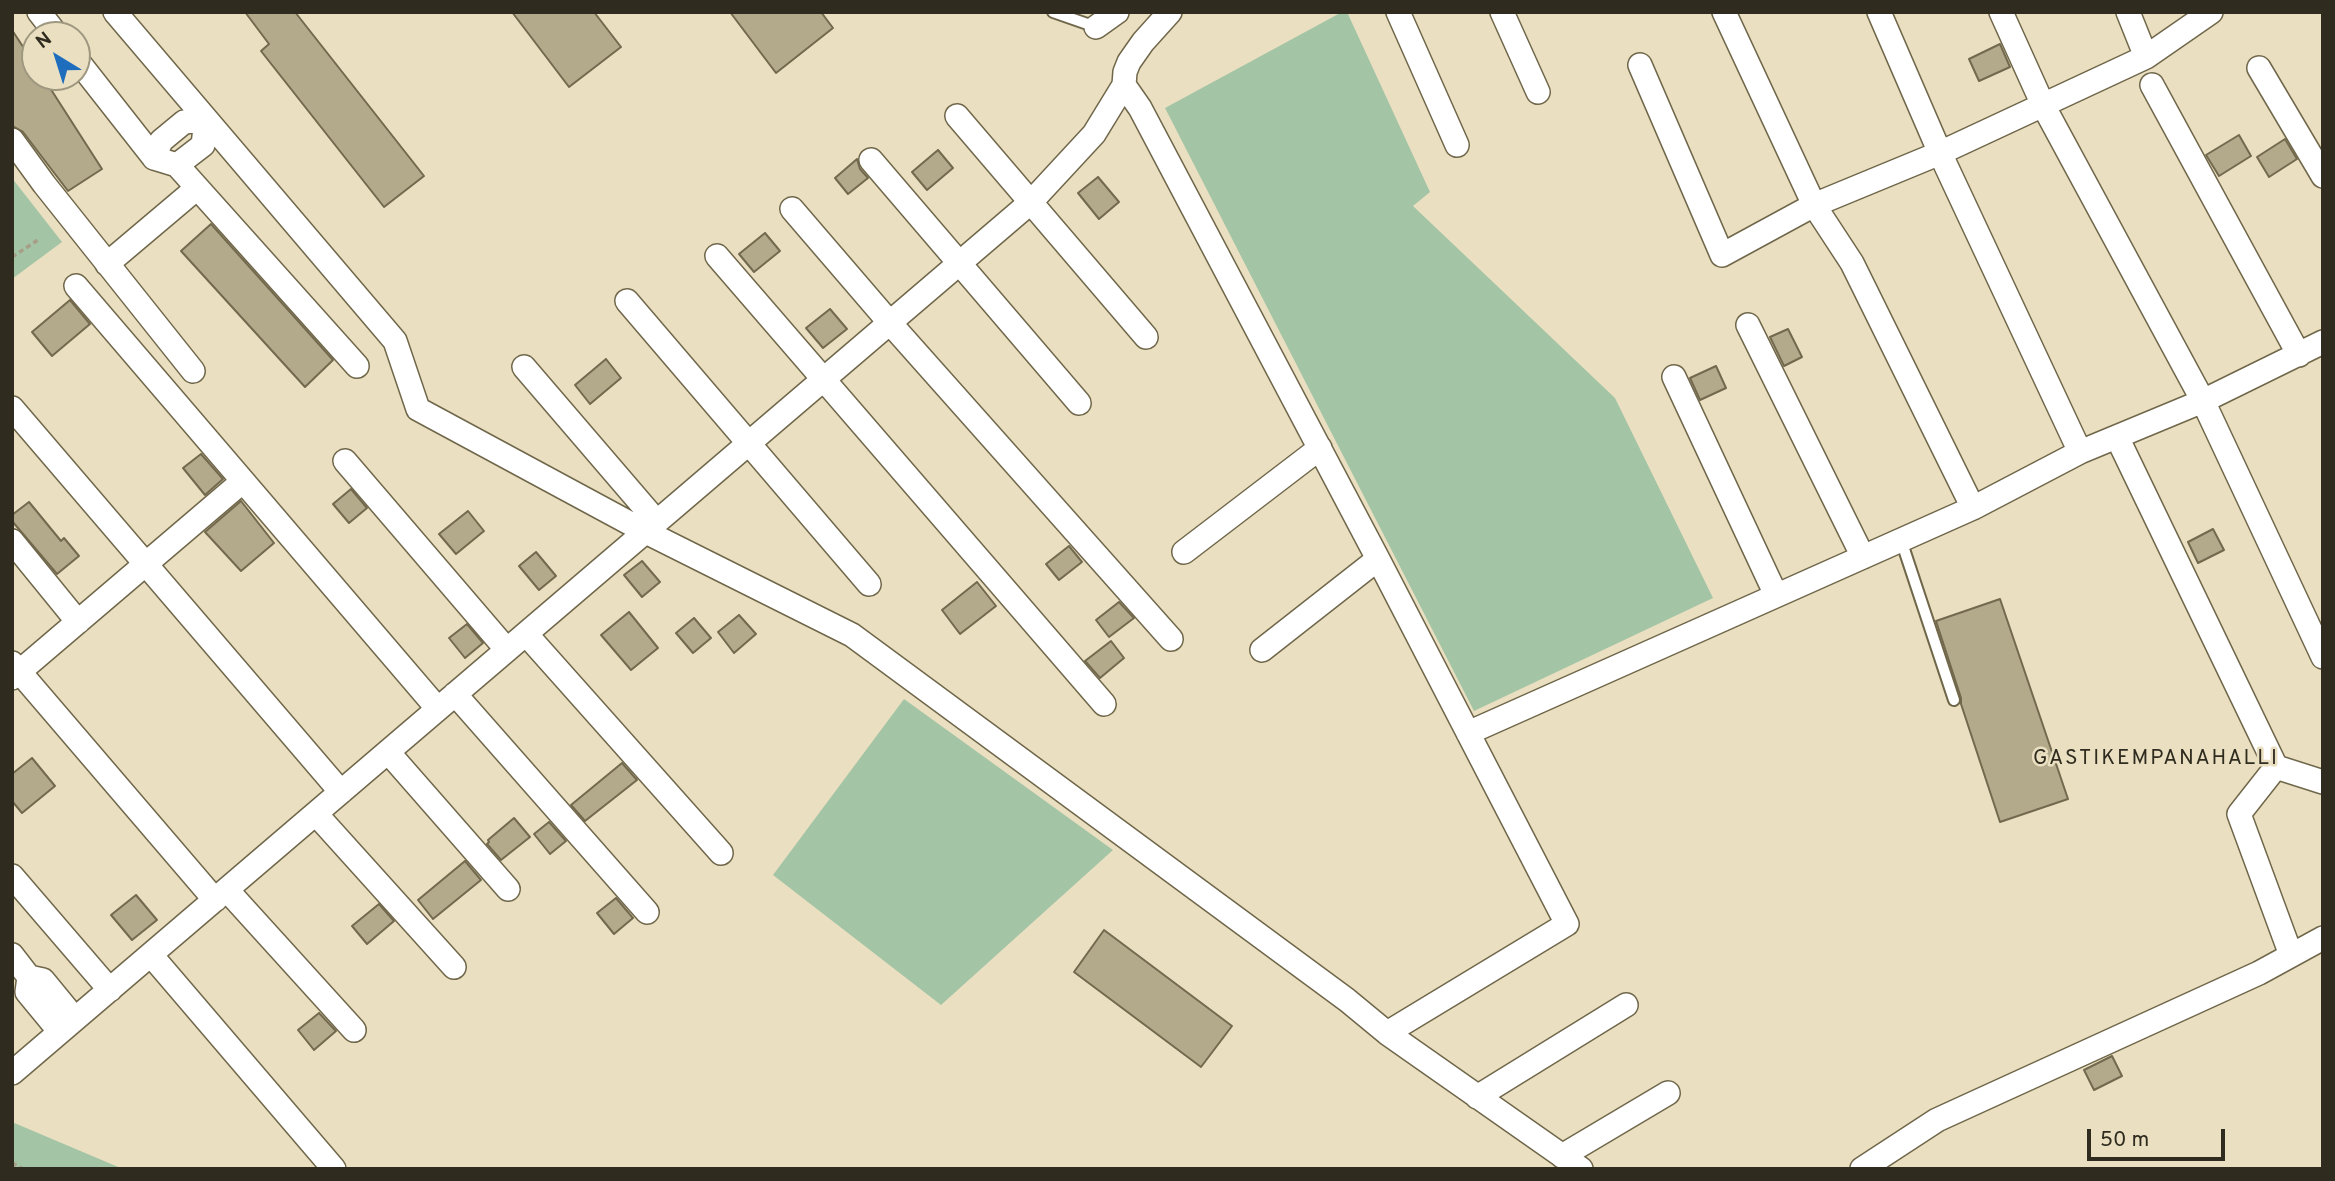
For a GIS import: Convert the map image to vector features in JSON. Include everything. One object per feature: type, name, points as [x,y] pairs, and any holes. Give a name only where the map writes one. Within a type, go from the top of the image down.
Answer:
[{"type":"street","points":[[115,12],[396,341],[418,409],[651,527],[852,635],[1336,991],[1387,1033],[1572,1162],[1668,1093]]},
{"type":"street","points":[[1096,27],[1118,12]]},
{"type":"street","points":[[12,1073],[1031,202],[1094,134],[1124,85],[1129,62],[1170,12]]},
{"type":"street","points":[[1502,12],[1538,92]]},
{"type":"street","points":[[1724,12],[1814,205],[1852,263],[1973,508]]},
{"type":"street","points":[[1878,12],[1940,153],[2080,452]]},
{"type":"street","points":[[2001,12],[2043,105],[2203,401],[2323,657]]},
{"type":"street","points":[[2128,12],[2146,57]]},
{"type":"street","points":[[1640,65],[1722,255],[1814,205],[1940,153],[2146,57],[2211,12]]},
{"type":"street","points":[[1406,16],[1457,145]]},
{"type":"street","points":[[2259,68],[2323,176]]},
{"type":"street","points":[[91,78],[154,158],[177,165],[357,366]]},
{"type":"street","points":[[1124,85],[1140,108],[1320,448],[1567,924],[1387,1033]]},
{"type":"street","points":[[2152,85],[2299,355]]},
{"type":"street","points":[[957,116],[1146,337]]},
{"type":"street","points":[[154,158],[161,141],[184,122],[206,120]]},
{"type":"street","points":[[177,165],[204,145],[206,120]]},
{"type":"street","points":[[12,140],[193,371]]},
{"type":"street","points":[[871,160],[1079,403]]},
{"type":"street","points":[[107,264],[197,188]]},
{"type":"street","points":[[792,208],[890,323],[1171,639]]},
{"type":"street","points":[[718,256],[822,380],[1104,704]]},
{"type":"street","points":[[76,286],[243,481],[446,702],[647,912]]},
{"type":"street","points":[[627,301],[869,584]]},
{"type":"street","points":[[1748,325],[1863,557]]},
{"type":"street","points":[[1468,733],[1973,508],[2080,452],[2203,401],[2323,342]]},
{"type":"street","points":[[524,367],[651,527]]},
{"type":"street","points":[[1674,377],[1776,595]]},
{"type":"street","points":[[12,408],[341,792]]},
{"type":"street","points":[[2117,438],[2276,768],[2323,782]]},
{"type":"street","points":[[1184,552],[1320,448]]},
{"type":"street","points":[[345,461],[508,650]]},
{"type":"street","points":[[243,481],[78,622],[15,671],[221,895],[354,1031]]},
{"type":"street","points":[[12,541],[78,622]]},
{"type":"street","points":[[1262,650],[1378,559]]},
{"type":"street","points":[[526,634],[720,853]]},
{"type":"street","points":[[388,752],[508,889]]},
{"type":"street","points":[[2276,768],[2239,814],[2291,956]]},
{"type":"street","points":[[316,814],[454,968]]},
{"type":"street","points":[[12,876],[110,990]]},
{"type":"street","points":[[1862,1169],[1937,1120],[2246,978],[2323,938]]},
{"type":"street","points":[[12,954],[27,992],[68,1026]]},
{"type":"street","points":[[151,955],[334,1169]]},
{"type":"street","points":[[1477,1097],[1626,1004]]},
{"type":"lane","points":[[1053,12],[1096,27]]},
{"type":"lane","points":[[1900,540],[1954,699]]},
{"type":"path","points":[[12,257],[38,240]]},
{"type":"path","points":[[12,1163],[23,1169]]},
{"type":"green space","points":[[1342,12],[1347,12],[1430,192],[1413,206],[1615,398],[1713,598],[1474,711],[1165,108]]},
{"type":"green space","points":[[12,178],[62,242],[12,279]]},
{"type":"green space","points":[[904,699],[1113,850],[941,1005],[773,875]]},
{"type":"green space","points":[[12,1122],[123,1169],[12,1169]]},
{"type":"building","points":[[245,12],[295,12],[424,176],[384,207],[261,51],[269,44]]},
{"type":"building","points":[[512,12],[594,12],[621,47],[569,87]]},
{"type":"building","points":[[730,12],[821,12],[833,28],[776,73]]},
{"type":"building","points":[[12,30],[21,44],[21,91],[52,91],[102,169],[68,191],[23,132],[12,126]]},
{"type":"building","points":[[2000,44],[2010,67],[1979,81],[1969,59]]},
{"type":"building","points":[[2239,135],[2251,156],[2219,176],[2206,155]]},
{"type":"building","points":[[2285,139],[2297,159],[2269,177],[2257,157]]},
{"type":"building","points":[[938,150],[953,168],[927,190],[912,172]]},
{"type":"building","points":[[857,159],[860,169],[868,178],[848,194],[835,178]]},
{"type":"building","points":[[1098,177],[1119,202],[1099,219],[1078,193]]},
{"type":"building","points":[[211,224],[333,360],[305,387],[181,251]]},
{"type":"building","points":[[765,233],[780,251],[754,272],[739,254]]},
{"type":"building","points":[[70,300],[90,324],[52,356],[32,332]]},
{"type":"building","points":[[830,309],[847,329],[823,348],[806,328]]},
{"type":"building","points":[[1788,329],[1802,357],[1784,366],[1770,337]]},
{"type":"building","points":[[606,359],[621,378],[590,404],[575,385]]},
{"type":"building","points":[[1716,366],[1726,388],[1700,400],[1690,378]]},
{"type":"building","points":[[201,454],[223,479],[205,495],[183,468]]},
{"type":"building","points":[[351,489],[367,508],[349,523],[333,504]]},
{"type":"building","points":[[241,501],[274,543],[241,571],[205,532]]},
{"type":"building","points":[[29,502],[61,541],[64,538],[79,556],[57,574],[12,521],[12,515]]},
{"type":"building","points":[[468,511],[484,531],[456,554],[439,534]]},
{"type":"building","points":[[2213,529],[2224,550],[2198,563],[2188,542]]},
{"type":"building","points":[[1069,546],[1082,562],[1059,580],[1046,564]]},
{"type":"building","points":[[536,552],[556,576],[539,590],[519,566]]},
{"type":"building","points":[[642,561],[660,582],[642,597],[624,575]]},
{"type":"building","points":[[977,582],[996,606],[960,634],[942,610]]},
{"type":"building","points":[[2000,599],[2068,799],[2000,822],[1936,621]]},
{"type":"building","points":[[1119,602],[1134,618],[1109,637],[1096,620]]},
{"type":"building","points":[[629,612],[658,648],[631,670],[601,635]]},
{"type":"building","points":[[739,615],[756,634],[734,653],[718,632]]},
{"type":"building","points":[[694,618],[711,638],[693,653],[676,633]]},
{"type":"building","points":[[467,624],[483,643],[465,658],[449,638]]},
{"type":"building","points":[[1111,641],[1124,658],[1100,678],[1085,661]]},
{"type":"building","points":[[32,758],[55,786],[22,813],[12,801],[12,774]]},
{"type":"building","points":[[622,763],[637,780],[585,821],[571,805]]},
{"type":"building","points":[[514,818],[530,837],[501,860],[487,844],[488,840]]},
{"type":"building","points":[[549,822],[566,841],[550,854],[534,834]]},
{"type":"building","points":[[465,861],[481,880],[433,919],[418,900]]},
{"type":"building","points":[[136,895],[157,920],[132,940],[111,915]]},
{"type":"building","points":[[616,898],[633,918],[614,934],[597,913]]},
{"type":"building","points":[[379,904],[394,921],[367,944],[352,926]]},
{"type":"building","points":[[1104,930],[1232,1026],[1201,1067],[1074,972]]},
{"type":"building","points":[[319,1013],[336,1031],[314,1050],[298,1030]]},
{"type":"building","points":[[2112,1056],[2122,1076],[2094,1090],[2084,1070]]},
{"type":"district","name":"GASTIKEMPANAHALLI","points":[[2156,760]]}]
